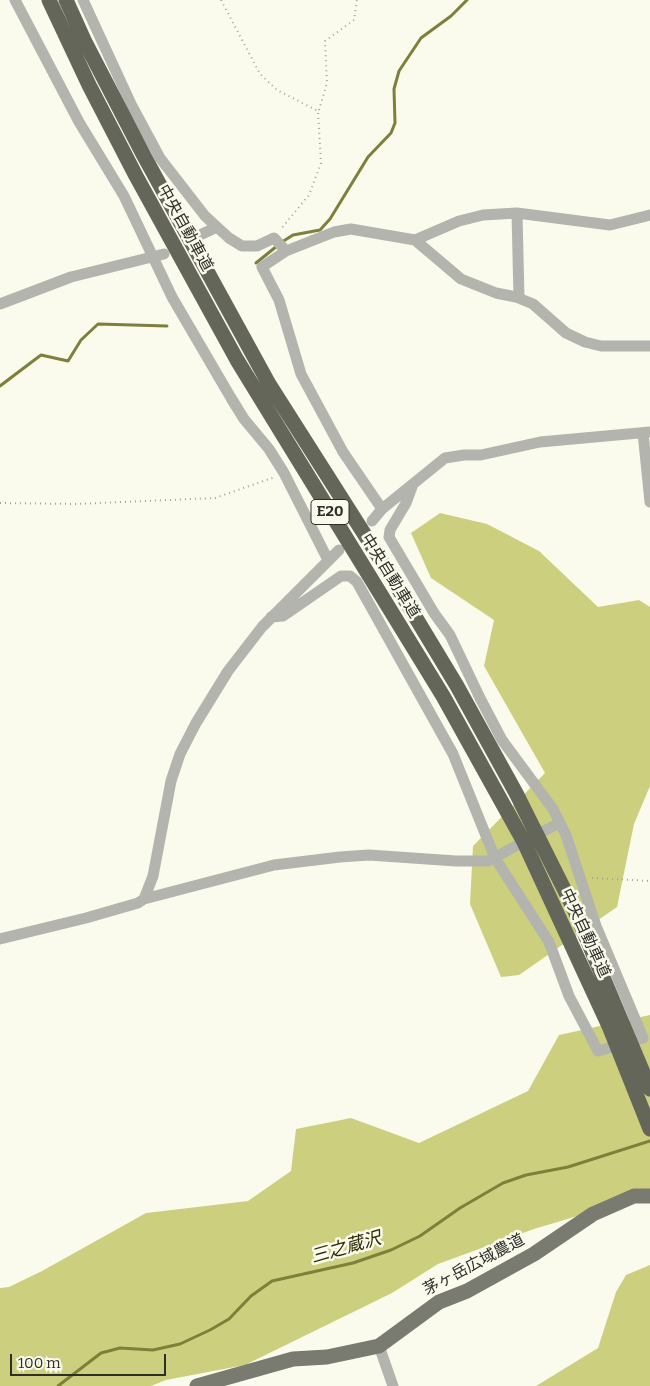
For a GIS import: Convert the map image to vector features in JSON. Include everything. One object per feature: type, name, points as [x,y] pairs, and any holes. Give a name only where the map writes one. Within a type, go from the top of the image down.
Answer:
[{"type":"highway","name":"中央自動車道","points":[[49,0],[89,85],[128,160],[237,360],[443,696],[524,842],[650,1089]]},
{"type":"highway","name":"中央自動車道","points":[[66,0],[85,42],[144,156],[270,384],[384,565],[457,686],[516,793],[576,913],[616,1024],[650,1129]]},
{"type":"main road","name":"茅ヶ岳広域農道","points":[[196,1386],[293,1359],[327,1357],[379,1346],[439,1302],[467,1291],[534,1254],[593,1214],[634,1196],[650,1196]]},
{"type":"street","points":[[15,0],[53,75],[159,255],[172,297],[209,363],[244,419],[269,449],[284,473],[328,560]]},
{"type":"street","points":[[82,0],[127,95],[160,158],[205,216],[242,246],[258,246],[274,238],[286,251]]},
{"type":"street","points":[[415,240],[459,221],[483,215],[516,213],[610,225],[650,215]]},
{"type":"street","points":[[516,213],[519,298]]},
{"type":"street","points":[[202,234],[217,227]]},
{"type":"street","points":[[382,509],[343,452],[301,374],[279,300],[262,267],[286,251],[334,232],[351,229],[415,240],[461,278],[496,293],[519,298],[533,304],[566,333],[585,342],[601,346],[650,346]]},
{"type":"street","points":[[0,304],[71,277],[159,255]]},
{"type":"street","points":[[372,521],[382,509],[446,458],[464,454],[481,455],[540,442],[646,432],[650,502]]},
{"type":"street","points":[[271,617],[283,616],[341,576],[350,576],[357,582],[453,754],[498,855],[549,942],[570,996],[598,1051],[643,1038],[596,926],[566,835],[555,825],[553,809],[502,740],[450,635],[434,613],[390,538],[390,530],[406,503],[413,484]]},
{"type":"street","points":[[144,899],[153,876],[171,781],[180,754],[196,723],[228,671],[271,617],[339,550]]},
{"type":"street","points":[[0,939],[86,918],[138,903],[144,899],[274,865],[340,856],[369,855],[456,862],[488,861],[555,825]]},
{"type":"street","points":[[379,1346],[393,1386]]},
{"type":"path","points":[[222,0],[260,74],[277,90],[318,111]]},
{"type":"path","points":[[274,238],[303,203],[321,163],[318,111],[327,83],[325,41],[354,20],[358,0]]},
{"type":"path","points":[[0,504],[76,504],[215,498],[284,473]]},
{"type":"path","points":[[580,878],[650,881]]},
{"type":"green space","points":[[440,513],[487,524],[539,551],[598,607],[639,600],[650,607],[650,786],[634,824],[617,907],[519,975],[501,977],[470,904],[473,846],[545,773],[484,666],[494,620],[431,578],[411,533]]},
{"type":"green space","points":[[650,1015],[650,1191],[631,1200],[534,1229],[438,1264],[392,1293],[245,1365],[166,1380],[151,1386],[0,1386],[0,1288],[9,1287],[42,1271],[146,1213],[248,1201],[291,1171],[296,1129],[351,1118],[419,1143],[528,1091],[559,1035]]},
{"type":"green space","points":[[650,1265],[650,1386],[536,1386],[598,1348],[616,1292],[626,1275]]},
{"type":"waterway","points":[[282,242],[293,235],[320,230],[330,219],[368,157],[391,133],[395,123],[394,89],[399,71],[421,38],[451,16],[467,0]]},
{"type":"waterway","points":[[256,263],[277,246]]},
{"type":"waterway","points":[[0,386],[41,355],[68,361],[81,340],[98,324],[167,326]]},
{"type":"waterway","name":"三之蔵沢","points":[[58,1386],[101,1353],[120,1348],[153,1350],[180,1344],[210,1330],[229,1319],[251,1296],[272,1281],[353,1263],[391,1250],[420,1236],[460,1208],[503,1183],[526,1175],[568,1167],[650,1141]]}]
